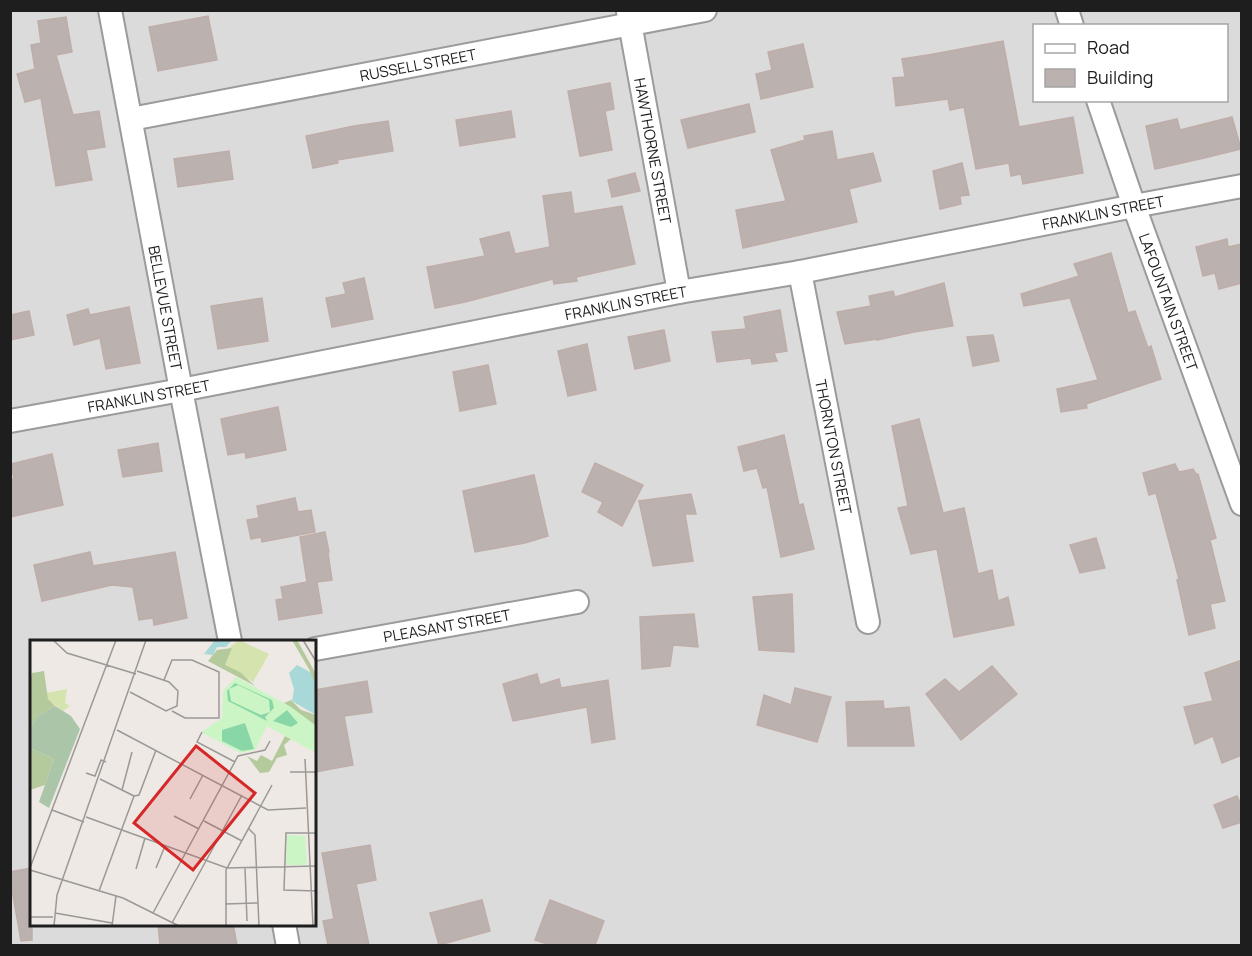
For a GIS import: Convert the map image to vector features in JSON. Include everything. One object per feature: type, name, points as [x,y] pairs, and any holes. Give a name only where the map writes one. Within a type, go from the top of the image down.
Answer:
[{"type":"street","name":"BELLEVUE STREET","points":[[110,10],[230,640]]},
{"type":"street","name":"RUSSELL STREET","points":[[131,119],[629,18],[705,10]]},
{"type":"street","name":"HAWTHORNE STREET","points":[[629,18],[679,292]]},
{"type":"street","name":"LAFOUNTAIN STREET","points":[[1099,102],[1134,206],[1236,466],[1242,504]]},
{"type":"street","name":"FRANKLIN STREET","points":[[10,421],[1242,186]]},
{"type":"street","name":"THORNTON STREET","points":[[800,272],[868,622]]},
{"type":"street","name":"PLEASANT STREET","points":[[316,649],[577,602]]},
{"type":"street","points":[[284,926],[288,945]]},
{"type":"shaded area","points":[[11,11],[1241,11],[1241,945],[11,945]]},
{"type":"building","points":[[208,16],[217,60],[158,71],[149,27]]},
{"type":"building","points":[[66,17],[72,52],[56,55],[73,115],[99,111],[105,147],[86,150],[92,180],[56,186],[41,98],[25,102],[17,74],[35,69],[31,45],[41,43],[38,21]]},
{"type":"building","points":[[1003,41],[1019,127],[1073,117],[1083,173],[1023,184],[1021,174],[1011,176],[1009,163],[976,169],[964,107],[950,110],[948,99],[896,106],[893,78],[905,77],[902,59]]},
{"type":"building","points":[[803,44],[813,87],[761,99],[756,74],[772,70],[768,52]]},
{"type":"building","points":[[610,83],[614,109],[605,111],[612,150],[580,156],[568,91]]},
{"type":"building","points":[[749,104],[755,132],[688,148],[681,120]]},
{"type":"building","points":[[511,111],[515,137],[460,146],[456,120]]},
{"type":"building","points":[[1232,117],[1241,149],[1155,169],[1146,126],[1177,119],[1180,130]]},
{"type":"building","points":[[388,121],[393,151],[337,160],[338,163],[313,168],[306,136]]},
{"type":"building","points":[[832,131],[837,160],[873,153],[881,181],[849,189],[857,222],[743,248],[736,210],[786,201],[771,150],[805,140],[804,136]]},
{"type":"building","points":[[229,151],[233,179],[178,187],[174,159]]},
{"type":"building","points":[[962,163],[969,195],[960,196],[961,204],[940,209],[933,171]]},
{"type":"building","points":[[635,173],[640,191],[612,197],[608,180]]},
{"type":"building","points":[[571,192],[574,214],[622,206],[635,264],[576,277],[577,281],[554,284],[553,279],[435,308],[427,267],[485,256],[480,239],[509,232],[515,254],[550,247],[543,196]]},
{"type":"building","points":[[1227,239],[1228,247],[1242,244],[1242,283],[1219,289],[1215,273],[1203,276],[1196,247]]},
{"type":"building","points":[[1111,253],[1128,313],[1135,311],[1148,348],[1151,346],[1161,379],[1086,404],[1087,408],[1061,412],[1057,389],[1098,380],[1070,298],[1024,306],[1021,294],[1079,276],[1074,264]]},
{"type":"building","points":[[364,278],[373,319],[332,327],[326,298],[346,294],[343,283]]},
{"type":"building","points":[[944,283],[953,326],[845,344],[837,312],[871,306],[869,296],[893,291],[895,297]]},
{"type":"building","points":[[262,298],[268,341],[218,349],[211,306]]},
{"type":"building","points":[[129,307],[140,363],[106,369],[100,338],[74,345],[67,315],[88,309],[90,315]]},
{"type":"building","points":[[780,310],[787,351],[774,353],[777,361],[752,364],[751,358],[717,362],[712,332],[746,329],[744,317]]},
{"type":"building","points":[[29,311],[34,335],[10,340],[10,315]]},
{"type":"building","points":[[664,330],[670,361],[635,369],[628,337]]},
{"type":"building","points":[[993,335],[999,361],[973,366],[967,337]]},
{"type":"building","points":[[587,344],[596,390],[568,396],[558,351]]},
{"type":"building","points":[[488,365],[496,404],[460,411],[453,372]]},
{"type":"building","points":[[278,407],[286,450],[246,458],[245,452],[228,455],[221,419]]},
{"type":"building","points":[[919,419],[943,513],[964,508],[978,574],[992,570],[998,601],[1008,597],[1014,625],[954,637],[937,549],[911,554],[898,508],[908,506],[892,426]]},
{"type":"building","points":[[784,435],[799,505],[803,504],[814,549],[781,557],[767,487],[763,488],[757,468],[744,471],[738,447]]},
{"type":"building","points":[[158,443],[162,471],[123,477],[118,450]]},
{"type":"building","points":[[52,454],[63,505],[10,517],[10,480],[14,479],[11,464]]},
{"type":"building","points":[[595,463],[643,485],[622,526],[598,512],[603,502],[582,492]]},
{"type":"building","points":[[1175,464],[1179,472],[1193,469],[1198,474],[1216,538],[1210,540],[1225,601],[1210,604],[1215,628],[1189,635],[1177,580],[1179,579],[1156,493],[1149,495],[1143,473]]},
{"type":"building","points":[[534,475],[548,536],[525,543],[475,552],[463,491]]},
{"type":"building","points":[[691,494],[696,514],[685,514],[693,561],[653,566],[639,501]]},
{"type":"building","points":[[295,498],[298,512],[311,510],[315,532],[262,542],[261,537],[251,539],[247,520],[259,518],[257,506]]},
{"type":"building","points":[[325,532],[332,580],[317,582],[322,613],[279,620],[276,600],[283,599],[281,587],[307,582],[300,537]]},
{"type":"building","points":[[1096,538],[1105,568],[1080,573],[1070,545]]},
{"type":"building","points":[[90,552],[93,566],[175,552],[187,618],[154,625],[153,618],[139,620],[133,587],[112,585],[42,601],[34,565]]},
{"type":"building","points":[[792,594],[794,652],[759,650],[753,597]]},
{"type":"building","points":[[694,614],[698,647],[673,645],[670,666],[642,669],[640,617]]},
{"type":"building","points":[[1242,660],[1242,755],[1222,763],[1213,736],[1195,744],[1184,707],[1213,701],[1205,673]]},
{"type":"building","points":[[992,666],[1017,694],[961,740],[926,694],[945,679],[959,692]]},
{"type":"building","points":[[537,674],[540,685],[559,679],[561,688],[608,680],[615,739],[592,743],[587,707],[513,721],[503,684]]},
{"type":"building","points":[[367,681],[372,712],[344,716],[353,765],[316,772],[316,690]]},
{"type":"building","points":[[795,688],[831,697],[817,742],[757,725],[764,695],[791,705]]},
{"type":"building","points":[[883,701],[884,709],[909,707],[914,746],[848,746],[846,702]]},
{"type":"building","points":[[1237,796],[1242,807],[1242,822],[1223,828],[1214,805]]},
{"type":"building","points":[[370,845],[376,880],[356,884],[369,945],[328,945],[323,921],[334,919],[322,853]]},
{"type":"building","points":[[30,868],[32,940],[21,941],[10,872]]},
{"type":"building","points":[[482,900],[490,931],[439,945],[430,913]]},
{"type":"building","points":[[550,900],[604,921],[595,945],[550,945],[535,940]]},
{"type":"building","points":[[158,926],[233,926],[237,945],[160,945]]}]
